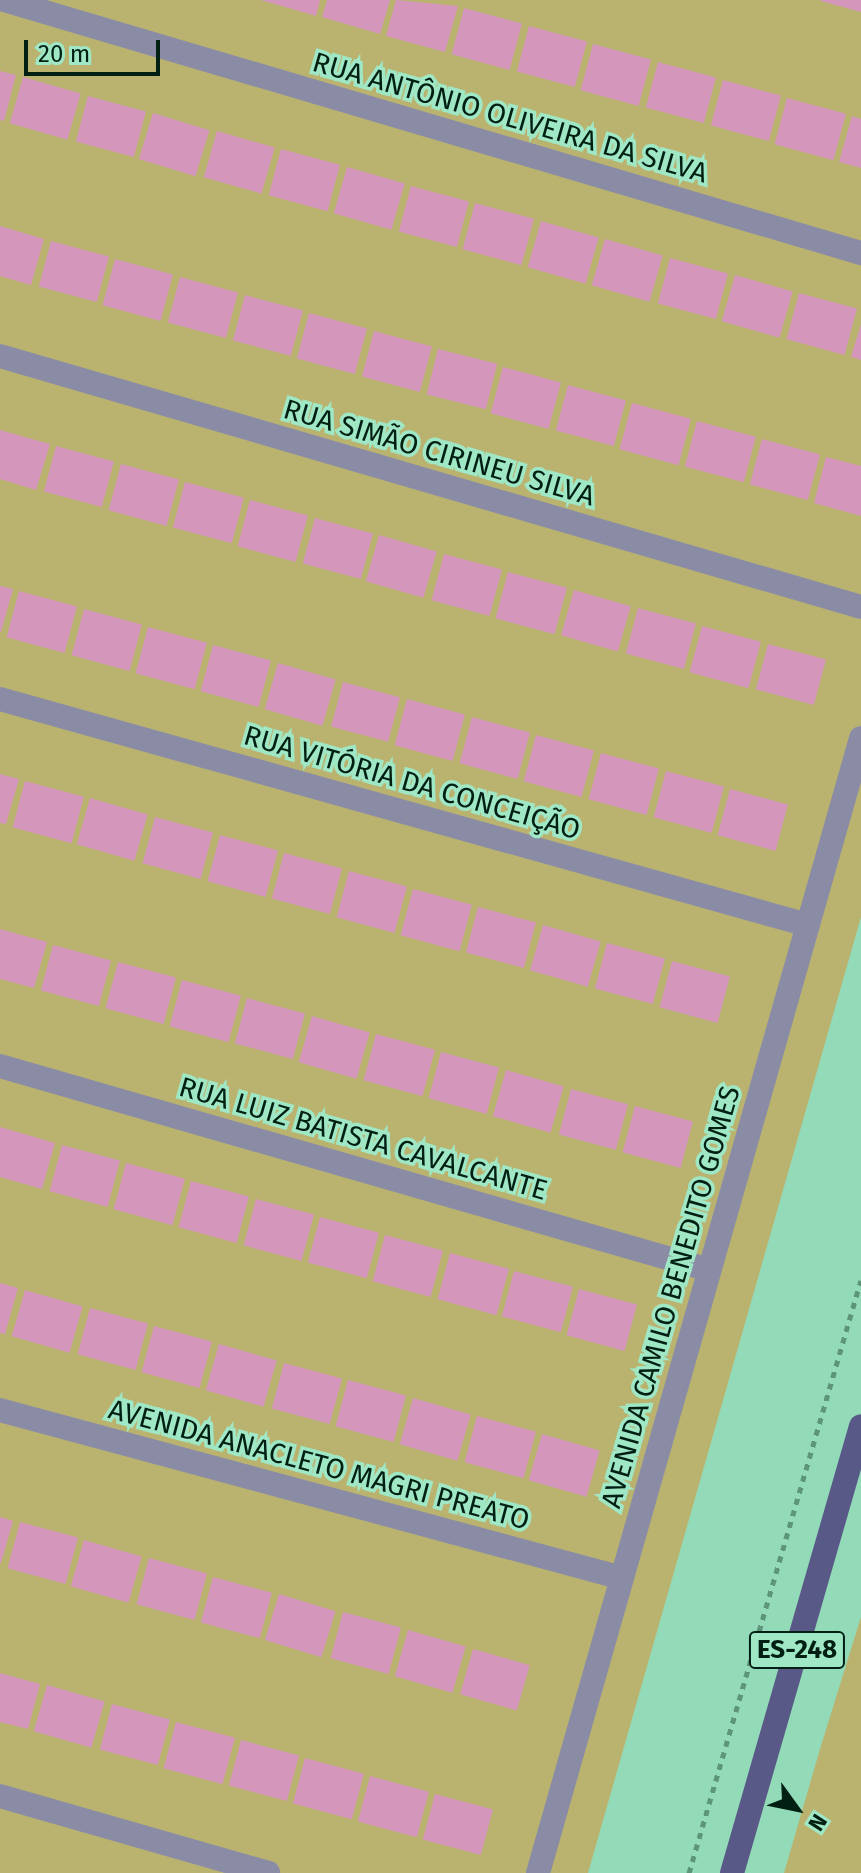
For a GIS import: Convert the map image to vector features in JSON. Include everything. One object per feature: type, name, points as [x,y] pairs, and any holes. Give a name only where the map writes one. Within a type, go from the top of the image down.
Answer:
[{"type":"main road","name":"ES-248","points":[[732,1873],[861,1426]]},
{"type":"street","name":"RUA ANTÔNIO OLIVEIRA DA SILVA","points":[[4,0],[861,253]]},
{"type":"street","name":"RUA SIMÃO CIRINEU SILVA","points":[[0,356],[861,607]]},
{"type":"street","name":"RUA VITÓRIA DA CONCEIÇÃO","points":[[0,699],[808,925]]},
{"type":"street","name":"AVENIDA CAMILO BENEDITO GOMES","points":[[538,1873],[861,738]]},
{"type":"street","name":"RUA LUIZ BATISTA CAVALCANTE","points":[[0,1066],[709,1270]]},
{"type":"street","name":"AVENIDA ANACLETO MAGRI PREATO","points":[[0,1410],[622,1578]]},
{"type":"street","points":[[0,1796],[268,1873]]},
{"type":"path","points":[[689,1873],[861,1280]]},
{"type":"shaded area","points":[[0,0],[861,0],[861,917],[588,1873],[0,1873]]},
{"type":"shaded area","points":[[861,1617],[861,1873],[784,1873],[820,1749]]},
{"type":"building","points":[[261,0],[320,0],[316,16]]},
{"type":"building","points":[[327,0],[390,0],[380,34],[322,17]]},
{"type":"building","points":[[396,0],[458,6],[445,52],[386,36]]},
{"type":"building","points":[[861,0],[861,12],[821,1]]},
{"type":"building","points":[[464,8],[522,24],[510,70],[452,54]]},
{"type":"building","points":[[529,26],[587,42],[575,87],[517,71]]},
{"type":"building","points":[[593,44],[651,60],[639,106],[581,90]]},
{"type":"building","points":[[658,62],[716,78],[704,123],[646,107]]},
{"type":"building","points":[[0,71],[16,75],[4,121],[0,120]]},
{"type":"building","points":[[23,77],[81,94],[67,140],[10,123]]},
{"type":"building","points":[[723,80],[781,96],[769,141],[711,125]]},
{"type":"building","points":[[88,96],[146,112],[134,157],[76,141]]},
{"type":"building","points":[[787,98],[846,114],[833,160],[775,144]]},
{"type":"building","points":[[153,113],[209,130],[195,176],[139,159]]},
{"type":"building","points":[[852,116],[861,119],[861,168],[839,162]]},
{"type":"building","points":[[217,131],[275,148],[261,194],[204,177]]},
{"type":"building","points":[[281,149],[340,165],[327,211],[269,195]]},
{"type":"building","points":[[347,167],[405,184],[391,230],[334,213]]},
{"type":"building","points":[[411,186],[469,202],[457,247],[399,231]]},
{"type":"building","points":[[475,203],[534,219],[521,265],[463,249]]},
{"type":"building","points":[[541,221],[599,238],[585,284],[528,267]]},
{"type":"building","points":[[0,226],[44,239],[31,285],[0,276]]},
{"type":"building","points":[[605,239],[663,256],[649,302],[592,285]]},
{"type":"building","points":[[51,241],[109,257],[97,302],[39,286]]},
{"type":"building","points":[[670,258],[728,274],[716,319],[658,303]]},
{"type":"building","points":[[115,259],[173,275],[161,321],[103,305]]},
{"type":"building","points":[[735,275],[793,292],[779,338],[722,321]]},
{"type":"building","points":[[180,277],[238,293],[226,338],[168,322]]},
{"type":"building","points":[[799,293],[857,309],[845,355],[787,339]]},
{"type":"building","points":[[245,295],[303,311],[291,356],[233,340]]},
{"type":"building","points":[[309,313],[367,329],[355,374],[297,358]]},
{"type":"building","points":[[861,324],[861,360],[851,357]]},
{"type":"building","points":[[374,331],[432,347],[420,392],[362,376]]},
{"type":"building","points":[[438,349],[497,364],[486,409],[427,395]]},
{"type":"building","points":[[503,367],[561,383],[549,429],[491,413]]},
{"type":"building","points":[[568,385],[626,401],[614,446],[556,430]]},
{"type":"building","points":[[632,403],[691,419],[678,465],[620,449]]},
{"type":"building","points":[[697,421],[756,437],[744,482],[685,466]]},
{"type":"building","points":[[0,430],[50,444],[36,490],[0,479]]},
{"type":"building","points":[[762,439],[820,455],[808,500],[750,484]]},
{"type":"building","points":[[56,446],[114,462],[102,507],[44,491]]},
{"type":"building","points":[[826,457],[861,466],[861,516],[814,503]]},
{"type":"building","points":[[121,464],[179,480],[167,526],[109,510]]},
{"type":"building","points":[[185,482],[244,498],[232,543],[173,527]]},
{"type":"building","points":[[250,500],[308,516],[296,562],[238,546]]},
{"type":"building","points":[[315,518],[373,534],[361,579],[303,563]]},
{"type":"building","points":[[379,535],[437,552],[423,598],[366,581]]},
{"type":"building","points":[[444,554],[502,570],[490,616],[432,600]]},
{"type":"building","points":[[508,572],[567,588],[554,634],[496,618]]},
{"type":"building","points":[[0,586],[13,589],[1,632],[0,631]]},
{"type":"building","points":[[574,590],[631,606],[618,651],[561,635]]},
{"type":"building","points":[[19,591],[77,607],[65,653],[7,637]]},
{"type":"building","points":[[638,608],[696,624],[684,669],[626,653]]},
{"type":"building","points":[[84,609],[142,625],[130,671],[72,655]]},
{"type":"building","points":[[702,626],[761,642],[748,688],[690,672]]},
{"type":"building","points":[[148,627],[207,643],[194,689],[136,673]]},
{"type":"building","points":[[768,644],[826,660],[814,705],[756,689]]},
{"type":"building","points":[[213,645],[271,661],[259,707],[201,691]]},
{"type":"building","points":[[278,663],[336,680],[322,726],[265,709]]},
{"type":"building","points":[[343,682],[400,697],[388,742],[331,726]]},
{"type":"building","points":[[407,699],[465,715],[453,761],[395,745]]},
{"type":"building","points":[[472,717],[530,733],[518,779],[460,763]]},
{"type":"building","points":[[536,735],[594,751],[582,797],[524,781]]},
{"type":"building","points":[[601,753],[659,769],[647,815],[589,799]]},
{"type":"building","points":[[666,771],[724,787],[712,833],[654,817]]},
{"type":"building","points":[[0,774],[19,779],[6,824],[0,823]]},
{"type":"building","points":[[25,781],[84,797],[71,843],[13,827]]},
{"type":"building","points":[[730,789],[788,805],[776,851],[718,835]]},
{"type":"building","points":[[90,798],[148,815],[134,861],[77,844]]},
{"type":"building","points":[[155,817],[213,833],[201,879],[143,863]]},
{"type":"building","points":[[220,835],[278,851],[266,897],[208,881]]},
{"type":"building","points":[[284,853],[342,869],[330,914],[272,898]]},
{"type":"building","points":[[349,871],[407,887],[395,933],[337,917]]},
{"type":"building","points":[[413,889],[472,905],[459,951],[401,935]]},
{"type":"building","points":[[478,907],[536,923],[524,968],[466,952]]},
{"type":"building","points":[[543,925],[601,942],[588,987],[530,970]]},
{"type":"building","points":[[0,929],[47,942],[34,988],[0,979]]},
{"type":"building","points":[[607,943],[665,959],[653,1004],[595,988]]},
{"type":"building","points":[[53,945],[111,961],[99,1006],[41,990]]},
{"type":"building","points":[[672,961],[730,977],[718,1023],[660,1007]]},
{"type":"building","points":[[118,962],[176,978],[164,1024],[106,1008]]},
{"type":"building","points":[[182,980],[241,996],[228,1042],[170,1026]]},
{"type":"building","points":[[247,998],[305,1014],[293,1059],[235,1043]]},
{"type":"building","points":[[312,1016],[370,1033],[356,1079],[299,1062]]},
{"type":"building","points":[[376,1034],[435,1050],[422,1096],[364,1080]]},
{"type":"building","points":[[441,1052],[499,1068],[487,1114],[429,1098]]},
{"type":"building","points":[[506,1070],[564,1087],[550,1133],[493,1116]]},
{"type":"building","points":[[571,1089],[628,1104],[616,1150],[559,1134]]},
{"type":"building","points":[[635,1106],[693,1122],[681,1168],[623,1152]]},
{"type":"building","points":[[0,1127],[55,1143],[42,1189],[0,1177]]},
{"type":"building","points":[[62,1145],[120,1161],[108,1207],[50,1191]]},
{"type":"building","points":[[126,1163],[185,1179],[172,1225],[114,1209]]},
{"type":"building","points":[[191,1181],[249,1197],[237,1243],[179,1227]]},
{"type":"building","points":[[256,1199],[314,1215],[302,1261],[244,1245]]},
{"type":"building","points":[[320,1217],[379,1233],[367,1278],[308,1262]]},
{"type":"building","points":[[385,1235],[443,1251],[431,1297],[373,1281]]},
{"type":"building","points":[[450,1253],[509,1269],[496,1315],[438,1299]]},
{"type":"building","points":[[514,1271],[573,1287],[561,1332],[502,1316]]},
{"type":"building","points":[[0,1283],[18,1288],[5,1334],[0,1333]]},
{"type":"building","points":[[579,1289],[637,1305],[625,1351],[567,1335]]},
{"type":"building","points":[[25,1290],[83,1307],[69,1353],[12,1336]]},
{"type":"building","points":[[90,1308],[148,1324],[136,1370],[78,1354]]},
{"type":"building","points":[[154,1326],[212,1342],[200,1388],[142,1372]]},
{"type":"building","points":[[219,1344],[277,1361],[263,1407],[206,1390]]},
{"type":"building","points":[[284,1363],[342,1379],[330,1424],[272,1408]]},
{"type":"building","points":[[348,1380],[406,1396],[394,1442],[336,1426]]},
{"type":"building","points":[[413,1398],[471,1415],[457,1461],[400,1444]]},
{"type":"building","points":[[477,1416],[536,1432],[523,1478],[465,1462]]},
{"type":"building","points":[[542,1434],[600,1451],[586,1497],[529,1480]]},
{"type":"building","points":[[0,1517],[13,1521],[1,1563],[0,1563]]},
{"type":"building","points":[[20,1522],[78,1538],[66,1584],[8,1568]]},
{"type":"building","points":[[84,1540],[142,1557],[128,1603],[71,1586]]},
{"type":"building","points":[[149,1558],[207,1574],[195,1620],[137,1604]]},
{"type":"building","points":[[213,1577],[272,1593],[260,1638],[201,1622]]},
{"type":"building","points":[[279,1594],[335,1611],[321,1657],[265,1640]]},
{"type":"building","points":[[343,1612],[401,1628],[389,1674],[331,1658]]},
{"type":"building","points":[[408,1630],[466,1647],[452,1693],[395,1676]]},
{"type":"building","points":[[473,1649],[530,1665],[517,1710],[460,1694]]},
{"type":"building","points":[[0,1673],[40,1684],[28,1729],[0,1722]]},
{"type":"building","points":[[47,1685],[105,1702],[91,1748],[34,1731]]},
{"type":"building","points":[[112,1704],[170,1720],[158,1765],[100,1749]]},
{"type":"building","points":[[176,1722],[235,1738],[222,1784],[164,1768]]},
{"type":"building","points":[[241,1740],[299,1756],[287,1801],[229,1785]]},
{"type":"building","points":[[305,1758],[364,1774],[352,1819],[293,1803]]},
{"type":"building","points":[[370,1776],[429,1792],[417,1837],[358,1821]]},
{"type":"building","points":[[435,1794],[493,1810],[481,1855],[423,1839]]}]
